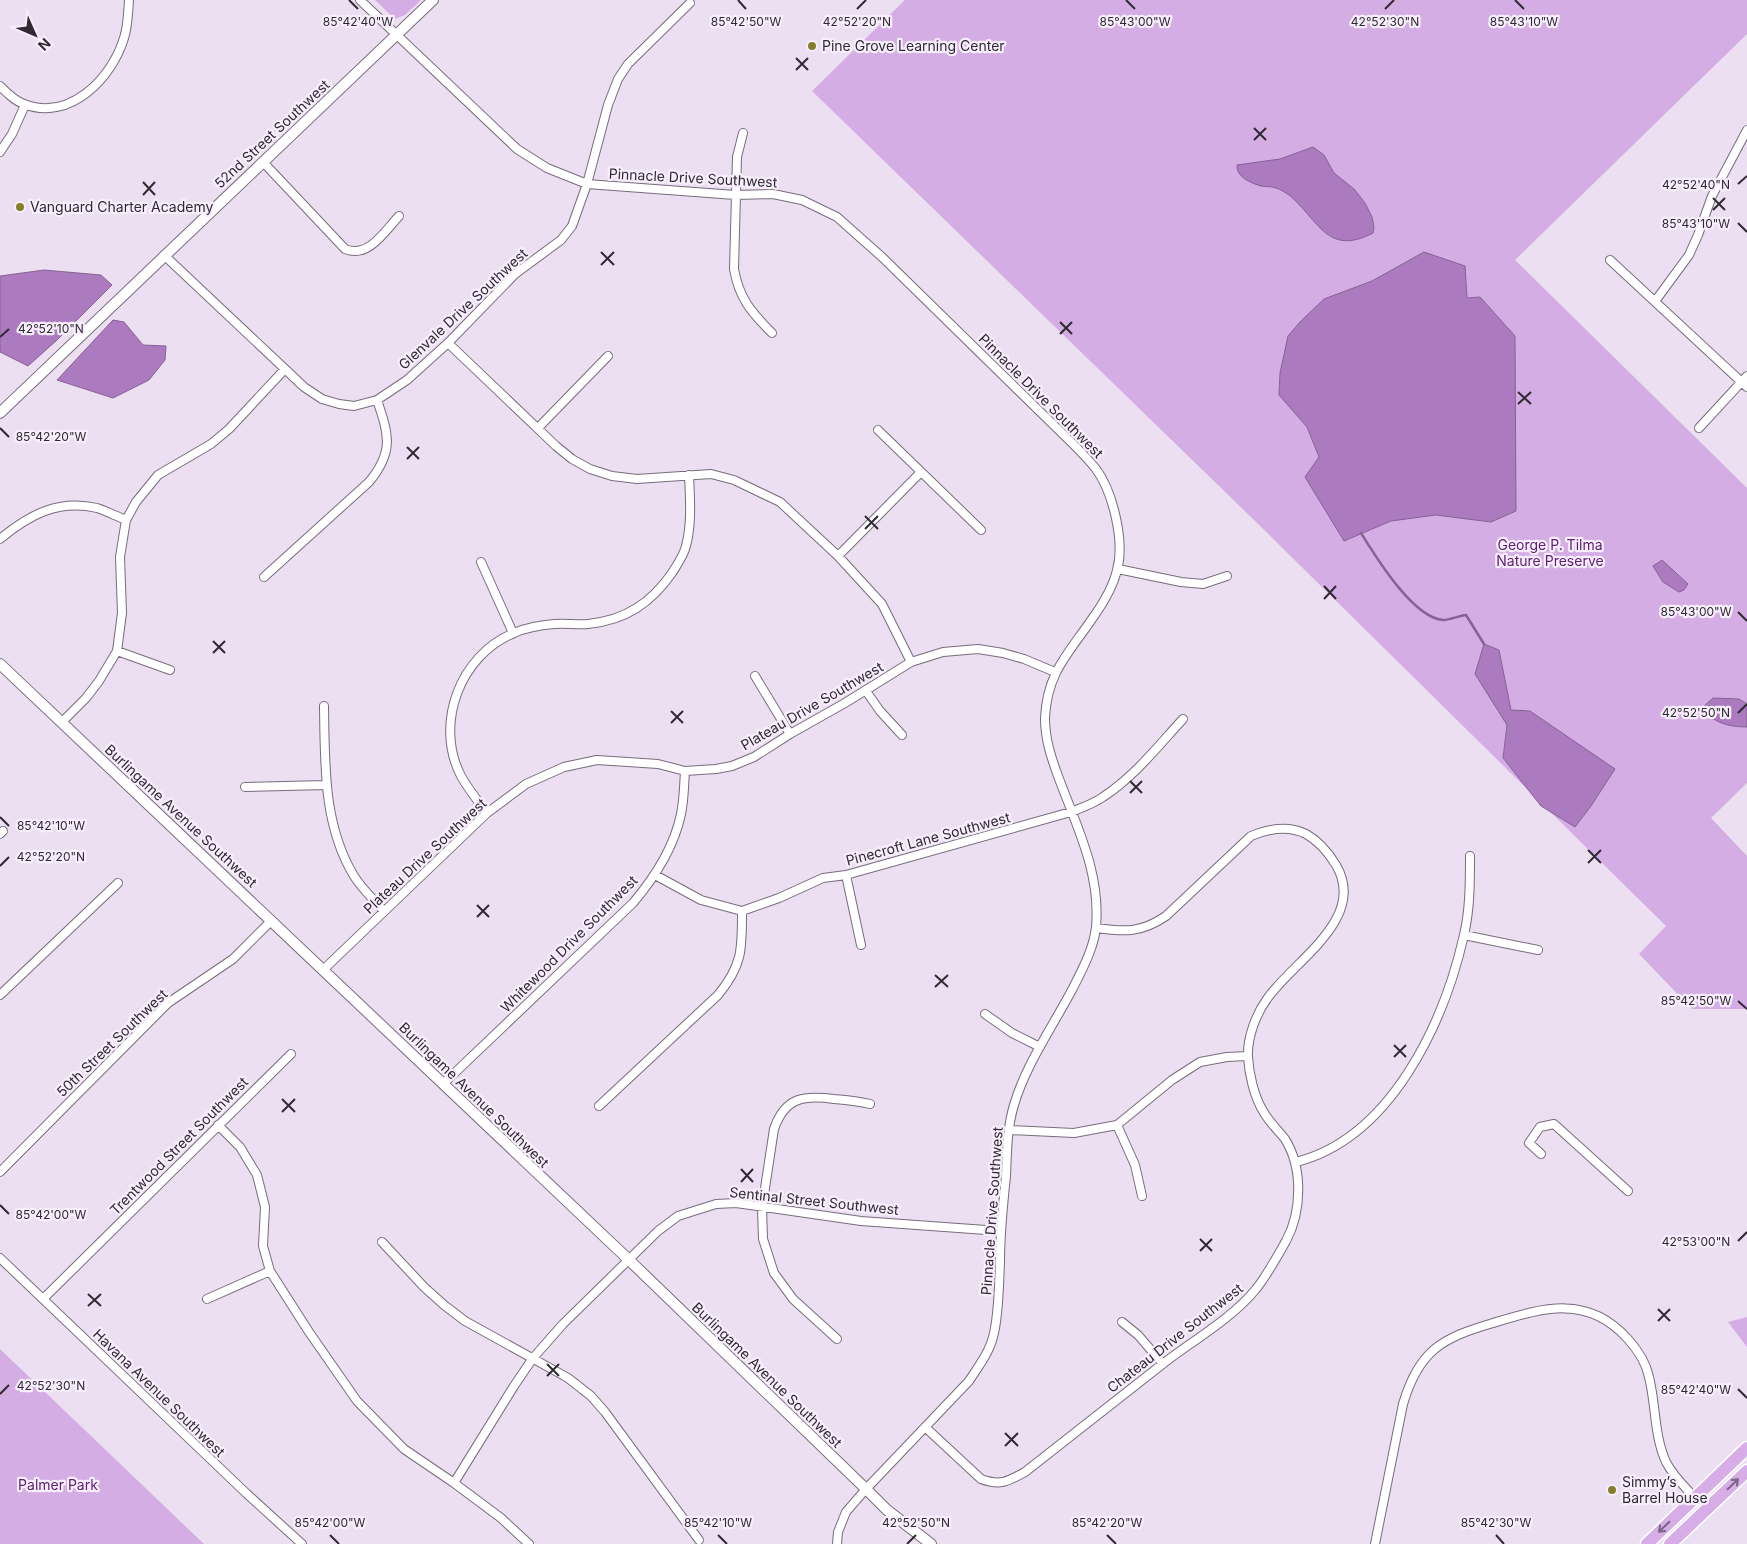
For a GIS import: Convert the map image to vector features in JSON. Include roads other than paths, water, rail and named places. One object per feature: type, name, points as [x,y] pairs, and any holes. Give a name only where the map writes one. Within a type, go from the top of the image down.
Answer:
[{"type":"main road","points":[[1646,1544],[1747,1448]]},
{"type":"main road","points":[[1670,1544],[1747,1471]]},
{"type":"main road","points":[[1707,1509],[1708,1486]]},
{"type":"main road","points":[[1693,1522],[1698,1508],[1695,1498]]},
{"type":"street","points":[[0,86],[25,105],[46,108],[63,106],[78,99],[96,84],[111,66],[122,45],[127,27],[129,0]]},
{"type":"street","name":"Pinnacle Drive Southwest","points":[[360,0],[517,149],[547,168],[587,184],[735,195],[773,194],[802,200],[836,217],[882,257],[1072,442],[1097,470],[1111,496],[1117,524],[1118,569],[1103,602],[1055,672],[1048,693],[1045,719],[1048,750],[1093,872],[1096,893],[1096,928],[1080,974],[1040,1047],[1014,1105],[1009,1130],[1000,1231],[999,1293],[993,1337],[982,1360],[968,1381],[846,1512],[838,1532],[837,1544]]},
{"type":"street","name":"52nd Street Southwest","points":[[0,413],[433,0]]},
{"type":"street","name":"Glenvale Drive Southwest","points":[[164,255],[304,387],[322,399],[339,404],[354,406],[378,400],[407,380],[448,343],[516,274],[560,240],[572,226],[587,184],[608,105],[618,78],[628,64],[666,24],[690,3]]},
{"type":"street","points":[[0,152],[17,126],[25,105]]},
{"type":"street","points":[[1656,300],[1689,255],[1712,196],[1747,130]]},
{"type":"street","points":[[743,132],[736,157],[734,268],[737,284],[746,305],[772,333]]},
{"type":"street","points":[[263,162],[345,249],[353,252],[369,248],[399,216]]},
{"type":"street","points":[[1610,260],[1745,382],[1699,428]]},
{"type":"street","points":[[448,343],[556,446],[572,460],[590,469],[612,476],[637,479],[711,474],[734,480],[780,502],[838,556],[882,604],[911,662]]},
{"type":"street","points":[[538,428],[608,356]]},
{"type":"street","points":[[62,722],[86,698],[117,651],[122,613],[120,557],[126,520],[136,502],[158,475],[211,444],[229,429],[285,369]]},
{"type":"street","points":[[264,578],[370,482],[379,471],[385,458],[388,444],[386,427],[378,400]]},
{"type":"street","points":[[878,430],[981,530]]},
{"type":"street","points":[[838,556],[921,472]]},
{"type":"street","points":[[487,812],[460,775],[452,746],[449,725],[458,690],[474,662],[487,649],[514,633],[554,624],[588,624],[619,618],[634,611],[652,598],[676,567],[686,549],[691,515],[689,475]]},
{"type":"street","points":[[0,539],[26,518],[42,511],[62,506],[79,505],[98,508],[126,520]]},
{"type":"street","points":[[481,562],[514,633]]},
{"type":"street","points":[[1118,569],[1181,582],[1203,584],[1227,576]]},
{"type":"street","name":"Plateau Drive Southwest","points":[[323,970],[487,812],[526,784],[564,767],[597,760],[636,761],[685,771],[732,766],[754,757],[790,734],[866,691],[911,662],[943,652],[978,649],[1010,655],[1055,672]]},
{"type":"street","points":[[117,651],[170,670]]},
{"type":"street","name":"Burlingame Avenue Southwest","points":[[0,664],[628,1259],[887,1510],[931,1544]]},
{"type":"street","points":[[755,676],[790,734]]},
{"type":"street","points":[[866,691],[880,711],[902,735]]},
{"type":"street","points":[[324,706],[326,785],[332,823],[342,852],[355,877],[384,911]]},
{"type":"street","name":"Pinecroft Lane Southwest","points":[[742,911],[779,898],[822,878],[846,875],[1071,812],[1101,799],[1124,782],[1145,762],[1184,719]]},
{"type":"street","name":"Whitewood Drive Southwest","points":[[443,1084],[633,903],[655,875],[674,837],[681,814],[685,771]]},
{"type":"street","points":[[245,787],[326,785]]},
{"type":"street","name":"Chateau Drive Southwest","points":[[925,1427],[981,1479],[992,1483],[1006,1482],[1025,1472],[1228,1315],[1256,1289],[1287,1239],[1293,1224],[1297,1204],[1296,1162],[1285,1139],[1259,1102],[1252,1081],[1248,1056],[1250,1039],[1266,1000],[1290,972],[1323,940],[1339,912],[1342,901],[1342,876],[1328,852],[1317,841],[1304,833],[1290,829],[1266,830],[1250,836],[1166,916],[1154,924],[1138,930],[1118,931],[1096,928]]},
{"type":"street","points":[[1296,1162],[1311,1158],[1340,1144],[1352,1135],[1396,1090],[1414,1063],[1447,997],[1464,936],[1470,895],[1470,856]]},
{"type":"street","points":[[599,1106],[718,995],[727,984],[741,954],[742,911],[701,900],[655,875]]},
{"type":"street","points":[[846,875],[861,945]]},
{"type":"street","points":[[0,995],[118,883]]},
{"type":"street","name":"50th Street Southwest","points":[[0,1172],[168,1003],[233,959],[271,921]]},
{"type":"street","points":[[1464,936],[1538,950]]},
{"type":"street","points":[[985,1014],[1012,1033],[1040,1047]]},
{"type":"street","name":"Trentwood Street Southwest","points":[[43,1299],[291,1054]]},
{"type":"street","points":[[1009,1130],[1074,1133],[1117,1125],[1172,1080],[1200,1062],[1227,1057],[1248,1056]]},
{"type":"street","points":[[837,1340],[793,1299],[774,1273],[763,1238],[762,1208],[774,1129],[777,1119],[790,1103],[800,1098],[816,1096],[870,1104]]},
{"type":"street","points":[[1541,1154],[1529,1143],[1540,1127],[1554,1124],[1628,1191]]},
{"type":"street","points":[[218,1125],[240,1147],[257,1175],[265,1207],[263,1246],[270,1271],[309,1332],[357,1401],[404,1449],[454,1483],[500,1518],[529,1544]]},
{"type":"street","points":[[1117,1125],[1136,1165],[1142,1196]]},
{"type":"street","name":"Sentinal Street Southwest","points":[[454,1483],[533,1358],[563,1324],[628,1259],[658,1231],[678,1216],[716,1204],[736,1203],[861,1221],[1000,1231]]},
{"type":"street","points":[[382,1242],[424,1287],[465,1320],[568,1378],[591,1396],[605,1412],[699,1540]]},
{"type":"street","name":"Havana Avenue Southwest","points":[[0,1258],[302,1544]]},
{"type":"street","points":[[207,1298],[270,1271]]},
{"type":"street","points":[[1375,1544],[1403,1404],[1409,1385],[1420,1364],[1438,1346],[1462,1332],[1546,1308],[1572,1308],[1602,1318],[1615,1326],[1636,1348],[1649,1377],[1661,1450],[1674,1474],[1695,1498]]},
{"type":"street","points":[[1122,1322],[1138,1335],[1163,1364]]},
{"type":"waterway","points":[[1361,533],[1396,585],[1420,609],[1431,617],[1443,620],[1466,615],[1484,644]]},
{"type":"place","name":"Pine Grove Learning Center","points":[[812,46]]},
{"type":"place","name":"Vanguard Charter Academy","points":[[20,207]]},
{"type":"place","name":"Simmy’s Barrel House","points":[[1612,1490]]},
{"type":"park label","name":"George P. Tilma Nature Preserve","points":[[1550,554]]},
{"type":"park label","name":"Palmer Park","points":[[58,1485]]}]
